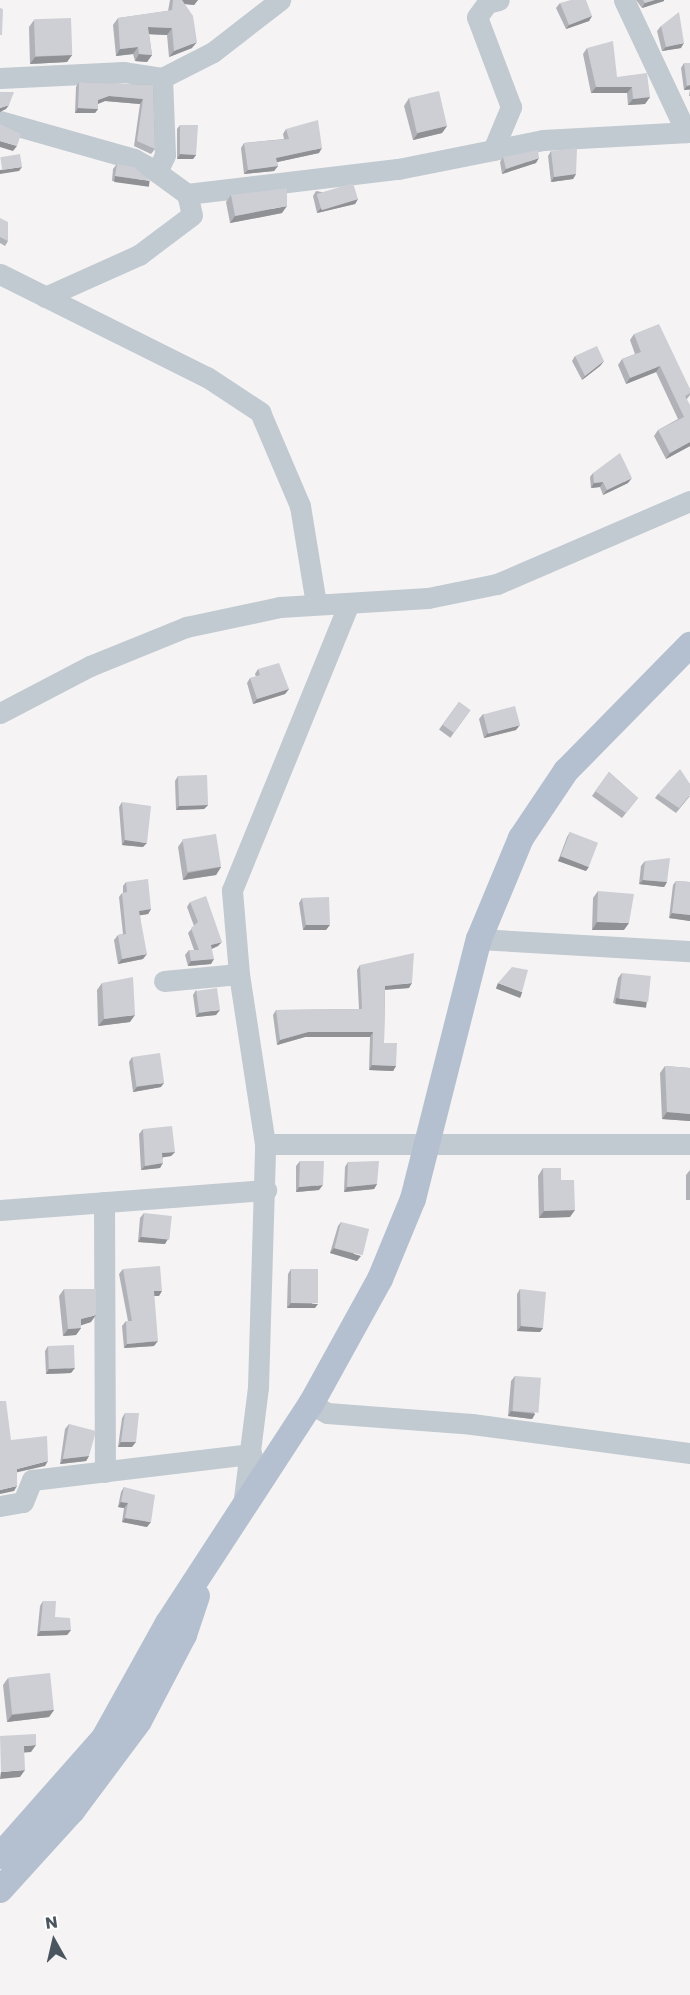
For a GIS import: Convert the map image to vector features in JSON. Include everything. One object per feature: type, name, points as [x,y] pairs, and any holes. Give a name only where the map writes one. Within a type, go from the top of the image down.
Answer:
[{"type":"main road","points":[[0,1856],[104,1738],[207,1564],[311,1404],[385,1269],[413,1199],[479,939],[521,838],[552,790],[690,645]]},
{"type":"main road","points":[[0,1890],[72,1811],[139,1720],[184,1635],[207,1564]]},
{"type":"street","points":[[0,78],[124,72],[162,78],[213,52],[280,0]]},
{"type":"street","points":[[494,150],[511,107],[477,17],[487,3],[499,0]]},
{"type":"street","points":[[187,194],[398,169],[543,140],[688,132],[624,0]]},
{"type":"street","points":[[157,172],[165,155],[162,78]]},
{"type":"street","points":[[0,121],[134,159],[157,172],[187,194],[193,210],[188,221],[140,255],[45,297]]},
{"type":"street","points":[[0,274],[207,376],[260,412],[276,439],[300,506],[316,604]]},
{"type":"street","points":[[0,713],[90,666],[186,627],[316,604],[428,598],[497,584],[690,501]]},
{"type":"street","points":[[242,1509],[250,1454],[266,1190],[266,1144],[239,974],[232,890],[236,873],[349,604]]},
{"type":"street","points":[[479,939],[690,951]]},
{"type":"street","points":[[164,981],[239,974]]},
{"type":"street","points":[[266,1144],[426,1142],[690,1144]]},
{"type":"street","points":[[0,1210],[266,1190]]},
{"type":"street","points":[[104,1202],[105,1472]]},
{"type":"street","points":[[311,1404],[327,1413],[472,1424],[690,1453]]},
{"type":"street","points":[[0,1506],[23,1502],[32,1480],[250,1454]]},
{"type":"building","points":[[173,0],[182,0],[193,16],[197,42],[174,51],[172,28],[148,27],[152,55],[139,54],[138,47],[120,49],[118,18],[172,10]]},
{"type":"building","points":[[586,0],[592,16],[569,25],[560,3]]},
{"type":"building","points":[[0,8],[3,9],[2,35],[0,35]]},
{"type":"building","points":[[679,12],[684,43],[666,47],[661,26]]},
{"type":"building","points":[[71,18],[72,55],[35,56],[34,19]]},
{"type":"building","points":[[613,41],[617,77],[647,73],[650,97],[633,99],[632,87],[596,87],[587,48]]},
{"type":"building","points":[[684,63],[690,63],[690,85],[687,86]]},
{"type":"building","points":[[79,82],[153,85],[155,149],[137,141],[143,99],[109,96],[98,100],[98,109],[78,108]]},
{"type":"building","points":[[439,91],[447,126],[417,133],[409,98]]},
{"type":"building","points":[[0,92],[14,92],[9,105],[0,108]]},
{"type":"building","points":[[318,120],[322,148],[276,158],[278,166],[248,170],[244,143],[289,139],[286,129]]},
{"type":"building","points":[[0,124],[21,134],[17,146],[0,141]]},
{"type":"building","points":[[180,125],[198,125],[196,155],[180,154]]},
{"type":"building","points":[[577,148],[576,174],[554,177],[551,151]]},
{"type":"building","points":[[538,150],[539,158],[506,169],[503,157]]},
{"type":"building","points":[[20,154],[22,167],[2,170],[0,157]]},
{"type":"building","points":[[117,164],[134,167],[150,181],[115,176]]},
{"type":"building","points":[[353,183],[358,199],[322,210],[317,194]]},
{"type":"building","points":[[287,188],[287,206],[235,216],[231,195]]},
{"type":"building","points":[[0,218],[8,222],[8,241],[0,237]]},
{"type":"building","points":[[659,324],[690,389],[690,393],[685,396],[690,405],[690,442],[670,453],[658,430],[684,417],[660,366],[630,378],[622,359],[641,352],[634,334]]},
{"type":"building","points":[[597,346],[604,361],[585,376],[575,356]]},
{"type":"building","points":[[620,453],[632,478],[607,490],[603,482],[594,483],[593,473]]},
{"type":"building","points":[[279,663],[289,689],[257,699],[250,678],[260,675],[258,669]]},
{"type":"building","points":[[459,702],[470,710],[454,733],[443,725]]},
{"type":"building","points":[[515,706],[520,725],[488,734],[483,715]]},
{"type":"building","points":[[680,769],[690,784],[690,795],[679,808],[658,794]]},
{"type":"building","points":[[609,772],[638,798],[626,813],[595,791]]},
{"type":"building","points":[[207,775],[208,805],[179,806],[178,776]]},
{"type":"building","points":[[122,802],[151,806],[147,843],[125,840]]},
{"type":"building","points":[[570,832],[598,843],[589,867],[561,856]]},
{"type":"building","points":[[216,834],[221,867],[188,872],[182,839]]},
{"type":"building","points":[[670,858],[667,882],[643,880],[645,861]]},
{"type":"building","points":[[148,879],[151,909],[139,911],[147,954],[122,959],[118,935],[126,934],[122,893],[127,892],[126,882]]},
{"type":"building","points":[[676,881],[690,882],[690,915],[672,913]]},
{"type":"building","points":[[598,891],[634,894],[629,923],[597,922]]},
{"type":"building","points":[[206,896],[222,942],[211,945],[214,959],[191,961],[189,950],[199,950],[191,928],[198,922],[190,902]]},
{"type":"building","points":[[329,897],[330,925],[306,925],[302,898]]},
{"type":"building","points":[[414,953],[412,983],[385,986],[384,1043],[397,1043],[396,1066],[372,1065],[373,1032],[308,1032],[280,1040],[276,1010],[362,1009],[360,965]]},
{"type":"building","points":[[512,967],[528,970],[522,992],[498,983]]},
{"type":"building","points":[[622,973],[651,976],[648,1002],[619,999]]},
{"type":"building","points":[[133,977],[135,1015],[104,1019],[102,983]]},
{"type":"building","points":[[217,988],[220,1010],[199,1013],[196,991]]},
{"type":"building","points":[[160,1053],[164,1083],[136,1087],[132,1057]]},
{"type":"building","points":[[665,1066],[690,1068],[690,1114],[667,1112]]},
{"type":"building","points":[[172,1126],[175,1152],[162,1153],[163,1163],[145,1166],[143,1129]]},
{"type":"building","points":[[300,1161],[324,1161],[323,1185],[299,1187]]},
{"type":"building","points":[[379,1161],[377,1184],[347,1187],[348,1162]]},
{"type":"building","points":[[543,1168],[561,1168],[561,1180],[574,1180],[575,1210],[544,1211]]},
{"type":"building","points":[[144,1213],[172,1216],[169,1240],[141,1237]]},
{"type":"building","points":[[341,1222],[369,1229],[363,1255],[334,1248]]},
{"type":"building","points":[[160,1266],[162,1291],[154,1291],[158,1341],[127,1344],[126,1321],[132,1321],[123,1269]]},
{"type":"building","points":[[291,1269],[318,1269],[318,1303],[291,1303]]},
{"type":"building","points":[[64,1289],[96,1289],[96,1315],[81,1319],[81,1328],[68,1329]]},
{"type":"building","points":[[520,1289],[546,1292],[543,1328],[521,1326]]},
{"type":"building","points":[[74,1345],[75,1368],[49,1369],[48,1346]]},
{"type":"building","points":[[515,1376],[541,1378],[538,1413],[513,1411]]},
{"type":"building","points":[[0,1401],[6,1401],[11,1440],[47,1436],[48,1461],[17,1469],[17,1486],[0,1490]]},
{"type":"building","points":[[125,1413],[139,1413],[136,1442],[121,1442]]},
{"type":"building","points":[[69,1424],[96,1431],[89,1456],[63,1459]]},
{"type":"building","points":[[124,1487],[155,1495],[151,1522],[125,1518],[128,1503],[121,1502]]},
{"type":"building","points":[[43,1601],[56,1601],[55,1617],[70,1618],[71,1630],[40,1631]]},
{"type":"building","points":[[50,1673],[54,1710],[12,1714],[8,1677]]},
{"type":"building","points":[[36,1734],[36,1745],[24,1746],[25,1770],[1,1772],[0,1736]]}]
